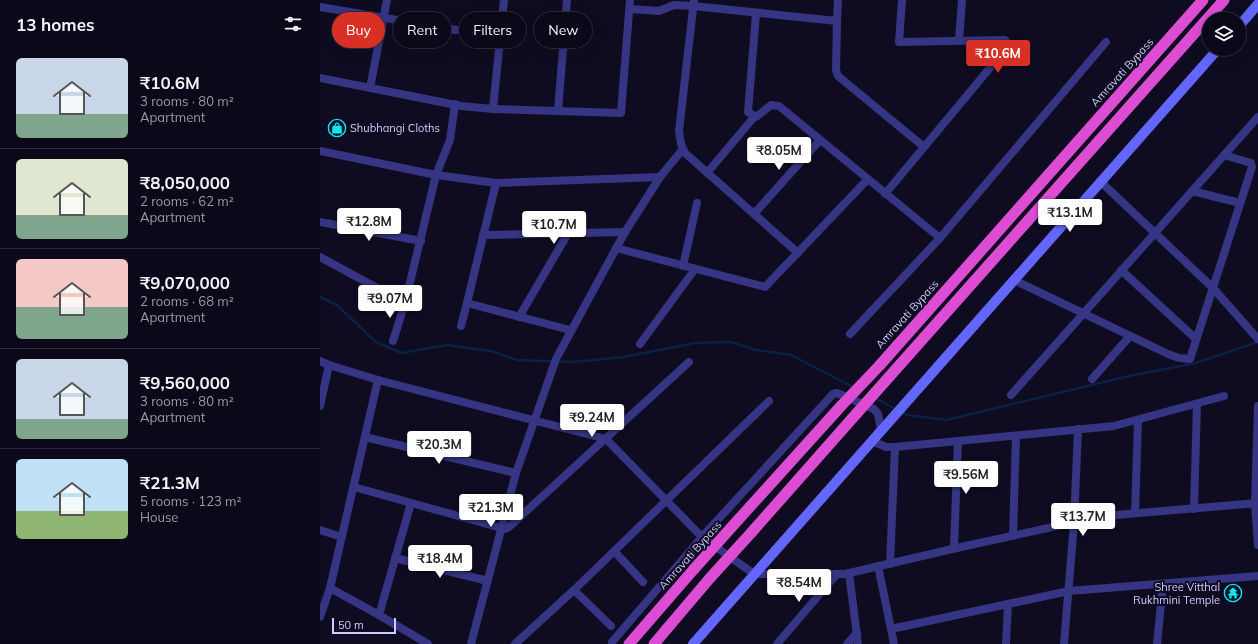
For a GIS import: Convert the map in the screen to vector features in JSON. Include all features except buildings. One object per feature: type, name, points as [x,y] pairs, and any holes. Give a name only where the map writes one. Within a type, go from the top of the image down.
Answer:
[{"type":"highway","name":"Amravati Bypass","points":[[629,644],[738,520],[880,365],[1203,0]]},
{"type":"highway","points":[[654,644],[710,578],[1224,0]]},
{"type":"highway","points":[[1004,225],[1015,234]]},
{"type":"main road","points":[[1246,18],[1258,4]]},
{"type":"main road","points":[[693,644],[1212,56]]},
{"type":"street","points":[[384,12],[387,0]]},
{"type":"street","points":[[492,109],[504,0]]},
{"type":"street","points":[[558,111],[567,0]]},
{"type":"street","points":[[320,78],[455,104],[492,109],[621,113],[630,0]]},
{"type":"street","points":[[838,0],[836,70],[838,76],[924,146]]},
{"type":"street","points":[[885,194],[1009,45],[1006,40],[900,42],[902,0]]},
{"type":"street","points":[[959,41],[962,0]]},
{"type":"street","points":[[630,9],[659,11],[674,5],[693,3],[756,14],[837,21]]},
{"type":"street","points":[[693,3],[679,131],[683,149],[707,173],[798,253]]},
{"type":"street","points":[[320,7],[349,12]]},
{"type":"street","points":[[755,116],[747,110],[756,14]]},
{"type":"street","points":[[385,18],[456,30]]},
{"type":"street","points":[[850,334],[940,238],[1106,42]]},
{"type":"street","points":[[370,88],[377,48]]},
{"type":"street","points":[[393,341],[405,303],[436,175],[450,140],[455,104]]},
{"type":"street","points":[[707,173],[755,116],[772,105],[776,105],[940,238]]},
{"type":"street","points":[[1011,395],[1082,313],[1258,117]]},
{"type":"street","points":[[754,214],[819,141]]},
{"type":"street","points":[[471,644],[516,473],[556,359],[570,330],[625,232],[660,177],[683,149]]},
{"type":"street","points":[[320,151],[436,175],[496,183],[660,177]]},
{"type":"street","points":[[1014,280],[1168,354],[1188,359],[1191,357],[1252,165],[1224,155]]},
{"type":"street","points":[[616,248],[765,287],[867,180]]},
{"type":"street","points":[[1101,182],[1156,232],[1213,288],[1258,339]]},
{"type":"street","points":[[461,326],[496,183]]},
{"type":"street","points":[[1192,191],[1240,203]]},
{"type":"street","points":[[683,266],[697,203]]},
{"type":"street","points":[[320,222],[421,241]]},
{"type":"street","points":[[483,235],[566,235],[625,232]]},
{"type":"street","points":[[519,316],[566,235]]},
{"type":"street","points":[[320,257],[405,303]]},
{"type":"street","points":[[640,344],[695,269]]},
{"type":"street","points":[[1121,270],[1196,339]]},
{"type":"street","points":[[467,303],[570,330]]},
{"type":"street","points":[[1092,379],[1130,336]]},
{"type":"street","points":[[320,361],[378,380],[606,439],[702,537],[754,574],[849,573],[954,548],[1103,516],[1257,503]]},
{"type":"street","points":[[354,488],[501,529],[509,527],[689,362]]},
{"type":"street","points":[[320,402],[329,365]]},
{"type":"street","points":[[320,618],[330,588],[378,380]]},
{"type":"street","points":[[612,642],[702,537],[833,394],[837,393],[874,409],[878,414],[881,430]]},
{"type":"street","points":[[872,441],[886,446],[895,447],[1114,426],[1224,396]]},
{"type":"street","points":[[516,644],[574,590],[769,401]]},
{"type":"street","points":[[1194,509],[1198,404]]},
{"type":"street","points":[[1258,406],[1258,545]]},
{"type":"street","points":[[1135,513],[1138,420]]},
{"type":"street","points":[[1067,643],[1078,429]]},
{"type":"street","points":[[1013,536],[1016,436]]},
{"type":"street","points":[[365,437],[516,473]]},
{"type":"street","points":[[954,548],[958,441]]},
{"type":"street","points":[[890,564],[895,447]]},
{"type":"street","points":[[379,615],[411,503]]},
{"type":"street","points":[[320,530],[342,537]]},
{"type":"street","points":[[614,551],[643,582]]},
{"type":"street","points":[[395,558],[488,581]]},
{"type":"street","points":[[878,566],[894,644]]},
{"type":"street","points":[[849,573],[858,644]]},
{"type":"street","points":[[777,644],[837,574]]},
{"type":"street","points":[[891,629],[1069,591],[1258,576]]},
{"type":"street","points":[[1157,644],[1162,584]]},
{"type":"street","points":[[330,588],[428,644]]},
{"type":"street","points":[[574,590],[611,626]]},
{"type":"street","points":[[1006,644],[1008,604]]},
{"type":"street","points":[[847,644],[857,633]]},
{"type":"waterway","points":[[320,297],[337,305],[376,342],[401,353],[447,345],[491,351],[517,360],[573,362],[624,357],[695,343],[731,342],[756,350],[791,355],[855,388]]},
{"type":"waterway","points":[[902,412],[907,415],[946,420],[1129,376],[1196,363],[1258,342]]},
{"type":"waterway","points":[[875,398],[897,410]]},
{"type":"place","name":"Shubhangi Cloths","points":[[337,128]]},
{"type":"place","name":"Shree Vitthal Rukhmini Temple","points":[[1233,593]]}]
